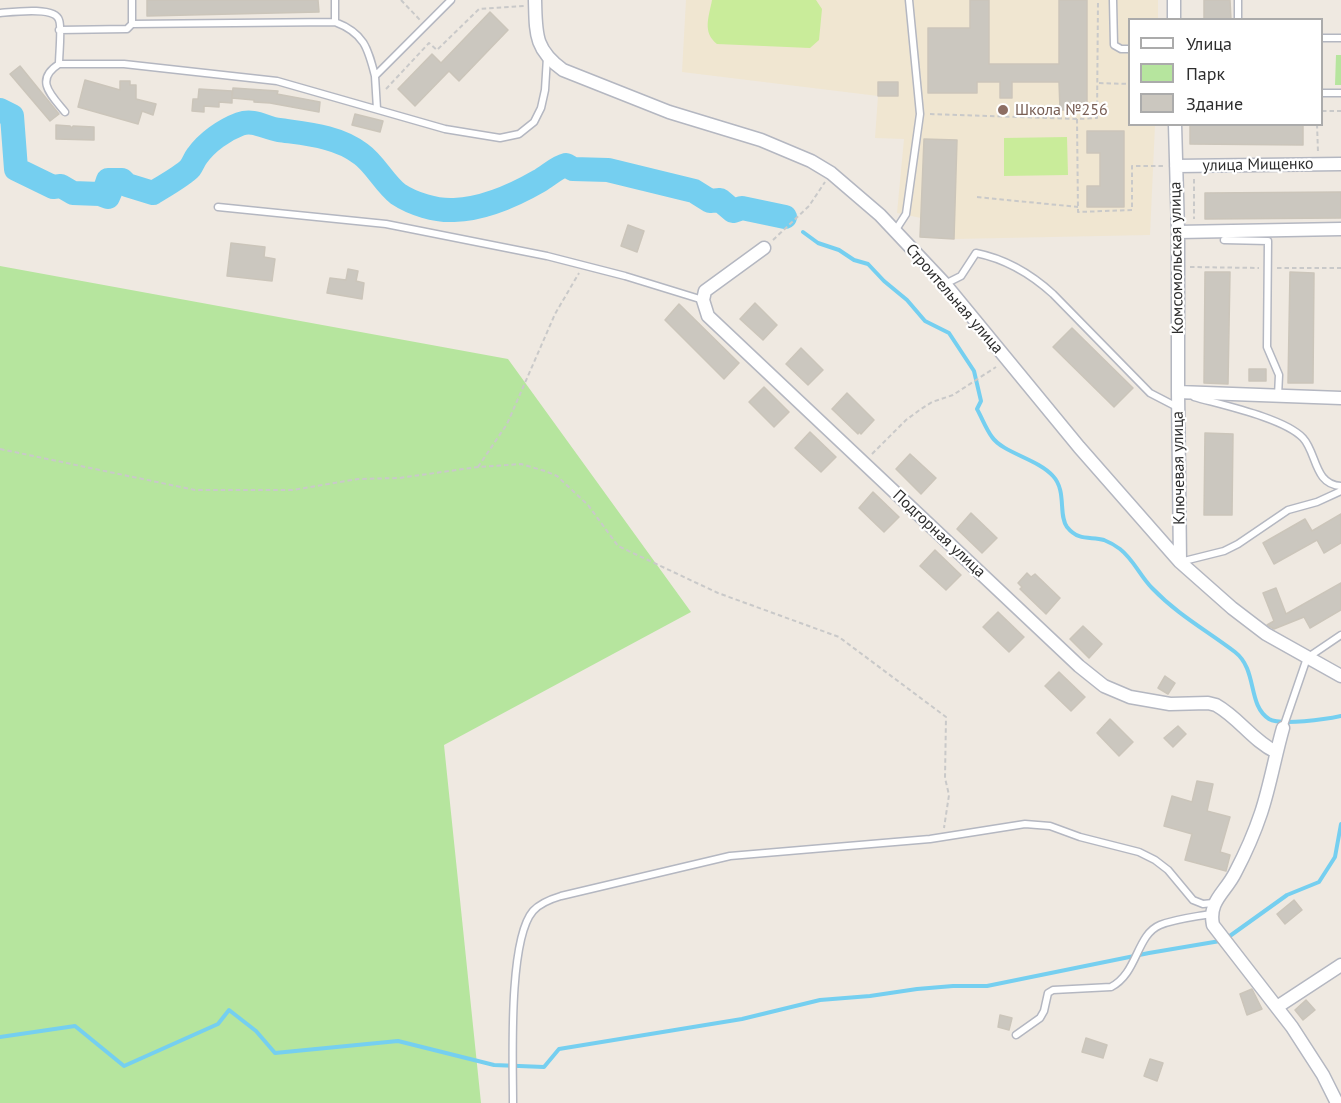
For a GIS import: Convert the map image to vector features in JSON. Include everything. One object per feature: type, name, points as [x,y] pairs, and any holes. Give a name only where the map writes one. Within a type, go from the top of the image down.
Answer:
[{"type":"street","points":[[536,0],[536,34],[540,47],[547,57]]},
{"type":"street","points":[[1174,0],[1174,18]]},
{"type":"street","name":"Строительная улица","points":[[547,57],[563,70],[590,81],[669,112],[761,140],[831,172],[860,196],[945,284],[1079,447],[1180,562],[1257,628],[1341,676]]},
{"type":"street","name":"Комсомольская улица","points":[[1175,126],[1179,392]]},
{"type":"street","name":"улица Мищенко","points":[[1176,166],[1341,164]]},
{"type":"street","points":[[1178,232],[1341,229]]},
{"type":"street","points":[[703,300],[705,291],[764,248]]},
{"type":"street","name":"Подгорная улица","points":[[703,300],[708,316],[1070,658],[1104,686],[1119,694],[1153,701],[1216,705],[1225,710],[1256,740],[1276,752]]},
{"type":"street","name":"Ключевая улица","points":[[1180,562],[1179,392],[1341,398]]},
{"type":"street","points":[[1282,728],[1262,812],[1246,852],[1226,890],[1212,908],[1213,925],[1298,1036],[1323,1075],[1337,1103]]},
{"type":"street","points":[[1276,1007],[1341,965]]},
{"type":"lane","points":[[132,0],[132,24]]},
{"type":"lane","points":[[334,0],[335,22]]},
{"type":"lane","points":[[375,76],[451,0]]},
{"type":"lane","points":[[895,232],[906,214],[920,114],[909,0]]},
{"type":"lane","points":[[1113,0],[1114,45],[1121,49],[1128,49]]},
{"type":"lane","points":[[1238,0],[1238,18]]},
{"type":"lane","points":[[0,13],[46,11],[56,14],[60,21],[59,64]]},
{"type":"lane","points":[[59,30],[127,29],[132,24],[335,22],[349,27],[364,43],[375,76],[377,109]]},
{"type":"lane","points":[[1323,38],[1341,38]]},
{"type":"lane","points":[[64,112],[48,90],[45,81],[51,69],[59,64],[124,64],[277,81],[445,129],[500,138],[519,134],[534,122],[541,108],[545,90],[547,57]]},
{"type":"lane","points":[[1323,93],[1341,93]]},
{"type":"lane","points":[[218,207],[386,224],[547,256],[626,276],[703,300]]},
{"type":"lane","points":[[1224,240],[1268,241],[1267,347],[1280,375],[1278,396]]},
{"type":"lane","points":[[945,284],[961,276],[976,253],[995,257],[1014,265],[1040,282],[1053,294],[1150,393],[1179,408]]},
{"type":"lane","points":[[1179,392],[1258,416],[1291,429],[1303,437],[1309,446],[1320,474],[1326,481],[1341,489]]},
{"type":"lane","points":[[1180,562],[1224,552],[1288,510],[1317,502],[1341,489]]},
{"type":"lane","points":[[1282,728],[1307,658],[1341,635]]},
{"type":"lane","points":[[513,1103],[513,1024],[519,950],[527,921],[540,905],[561,896],[730,856],[942,837],[1014,825],[1035,824],[1050,826],[1080,837],[1139,852],[1168,870],[1193,900],[1212,908]]},
{"type":"lane","points":[[1016,1035],[1040,1018],[1048,993],[1053,990],[1111,987],[1120,983],[1129,972],[1150,932],[1159,926],[1212,908]]},
{"type":"path","points":[[401,0],[425,25]]},
{"type":"path","points":[[920,114],[1097,118],[1098,0]]},
{"type":"path","points":[[376,99],[429,43],[437,50],[479,9],[520,6]]},
{"type":"path","points":[[1099,83],[1128,84]]},
{"type":"path","points":[[1323,111],[1341,111]]},
{"type":"path","points":[[1077,119],[1078,212],[1132,210],[1131,166],[1176,166]]},
{"type":"path","points":[[1317,126],[1318,155]]},
{"type":"path","points":[[781,233],[809,206],[831,172]]},
{"type":"path","points":[[1194,177],[1195,232]]},
{"type":"path","points":[[977,197],[1078,207]]},
{"type":"path","points":[[478,467],[507,424],[555,314],[584,265]]},
{"type":"path","points":[[863,462],[906,420],[932,402],[953,395],[986,375]]},
{"type":"path","points":[[0,449],[195,490],[293,490],[358,479],[399,478],[478,467],[520,464],[557,476],[588,505],[618,546],[718,593],[839,637],[946,717],[945,778],[949,795],[942,837]]},
{"type":"shaded area","name":"Школа №256","points":[[686,0],[1158,0],[1158,18],[1128,18],[1128,126],[1155,126],[1150,235],[954,239],[920,237],[921,218],[897,213],[904,139],[875,138],[878,96],[682,72]]},
{"type":"green space","points":[[712,0],[816,0],[822,9],[819,40],[810,48],[717,44],[708,29]]},
{"type":"green space","points":[[1336,55],[1341,55],[1341,85],[1335,85]]},
{"type":"green space","points":[[1067,137],[1068,175],[1004,176],[1004,138]]},
{"type":"green space","points":[[0,266],[508,359],[691,612],[444,745],[481,1103],[0,1103]]},
{"type":"building","points":[[147,0],[318,0],[319,12],[147,16]]},
{"type":"building","points":[[970,0],[989,0],[989,64],[1059,64],[1059,0],[1087,0],[1087,110],[1060,110],[1059,82],[1012,82],[1012,98],[1000,98],[1000,82],[977,82],[977,93],[928,93],[928,28],[970,28]]},
{"type":"building","points":[[1204,0],[1230,0],[1231,18],[1204,18]]},
{"type":"building","points":[[490,12],[508,30],[459,81],[449,71],[415,106],[398,89],[432,54],[441,63]]},
{"type":"building","points":[[20,66],[59,114],[50,121],[10,74]]},
{"type":"building","points":[[85,80],[120,90],[120,81],[130,81],[130,85],[136,85],[136,99],[156,104],[153,115],[142,111],[138,124],[78,107]]},
{"type":"building","points":[[878,82],[898,82],[898,96],[878,96]]},
{"type":"building","points":[[233,88],[278,91],[277,94],[320,102],[319,112],[232,98]]},
{"type":"building","points":[[199,89],[232,91],[232,103],[219,102],[219,107],[204,106],[204,112],[192,111],[193,99],[198,99]]},
{"type":"building","points":[[355,114],[383,121],[380,132],[352,125]]},
{"type":"building","points":[[56,125],[72,128],[73,126],[94,127],[94,140],[56,139]]},
{"type":"building","points":[[1190,126],[1303,126],[1303,145],[1190,144]]},
{"type":"building","points":[[1087,131],[1124,131],[1124,207],[1087,207],[1087,186],[1100,186],[1100,153],[1087,153]]},
{"type":"building","points":[[924,139],[957,140],[954,239],[920,237]]},
{"type":"building","points":[[1341,192],[1341,218],[1205,219],[1205,193]]},
{"type":"building","points":[[628,225],[644,231],[637,252],[621,246]]},
{"type":"building","points":[[231,243],[265,247],[264,257],[275,259],[272,281],[227,276]]},
{"type":"building","points":[[348,269],[358,271],[356,281],[364,283],[362,299],[327,293],[330,278],[346,280]]},
{"type":"building","points":[[1205,272],[1230,272],[1228,384],[1204,383]]},
{"type":"building","points":[[1290,272],[1314,273],[1313,383],[1288,383]]},
{"type":"building","points":[[755,303],[777,325],[763,340],[740,319]]},
{"type":"building","points":[[679,304],[739,363],[724,379],[665,320]]},
{"type":"building","points":[[1072,328],[1133,388],[1114,407],[1053,347]]},
{"type":"building","points":[[801,348],[823,370],[808,385],[786,364]]},
{"type":"building","points":[[1249,369],[1266,369],[1266,381],[1249,381]]},
{"type":"building","points":[[764,387],[789,412],[774,427],[749,402]]},
{"type":"building","points":[[847,393],[874,420],[861,434],[859,432],[858,434],[832,409]]},
{"type":"building","points":[[810,432],[836,457],[821,472],[795,448]]},
{"type":"building","points":[[1205,433],[1233,434],[1232,515],[1204,515]]},
{"type":"building","points":[[910,454],[936,478],[921,494],[896,469]]},
{"type":"building","points":[[873,492],[899,517],[884,532],[859,508]]},
{"type":"building","points":[[971,513],[997,538],[982,553],[957,529]]},
{"type":"building","points":[[1341,514],[1341,543],[1324,553],[1317,540],[1274,564],[1263,543],[1305,519],[1312,531]]},
{"type":"building","points":[[935,550],[961,575],[946,590],[920,566]]},
{"type":"building","points":[[1027,573],[1031,577],[1035,574],[1060,598],[1046,614],[1020,589],[1022,587],[1018,583]]},
{"type":"building","points":[[1341,583],[1341,610],[1310,628],[1304,617],[1274,629],[1267,625],[1274,621],[1263,593],[1276,588],[1286,614]]},
{"type":"building","points":[[998,612],[1024,637],[1009,652],[983,627]]},
{"type":"building","points":[[1083,626],[1102,644],[1089,658],[1070,639]]},
{"type":"building","points":[[1059,672],[1085,697],[1071,711],[1045,686]]},
{"type":"building","points":[[1165,676],[1175,683],[1168,694],[1158,688]]},
{"type":"building","points":[[1110,719],[1133,742],[1119,756],[1097,733]]},
{"type":"building","points":[[1178,726],[1186,734],[1173,747],[1164,738]]},
{"type":"building","points":[[1197,781],[1213,784],[1207,811],[1230,817],[1220,852],[1230,855],[1226,871],[1185,860],[1192,834],[1164,826],[1172,796],[1192,802]]},
{"type":"building","points":[[1294,900],[1302,910],[1285,924],[1277,914]]},
{"type":"building","points":[[1252,989],[1262,1009],[1247,1015],[1240,994]]},
{"type":"building","points":[[1306,1000],[1315,1010],[1303,1020],[1295,1010]]},
{"type":"building","points":[[1000,1015],[1012,1018],[1009,1030],[998,1027]]},
{"type":"building","points":[[1086,1038],[1107,1045],[1103,1058],[1082,1052]]},
{"type":"building","points":[[1150,1059],[1163,1063],[1157,1081],[1144,1076]]},
{"type":"waterway","points":[[0,110],[12,116],[16,169],[53,187],[61,186],[73,193],[100,194],[108,197],[111,190],[106,186],[108,180],[122,180],[127,185],[153,193],[187,171],[201,151],[216,137],[240,124],[250,123],[342,143],[366,158],[398,194],[432,208],[465,209],[498,201],[529,187],[566,165],[573,169],[608,170],[694,191],[710,201],[720,200],[733,211],[742,208],[785,217]]},
{"type":"waterway","points":[[803,232],[818,243],[868,264],[907,300],[925,321],[949,333],[974,371],[981,401],[977,409],[992,437],[997,443],[1039,465],[1053,476],[1060,489],[1064,522],[1072,532],[1081,537],[1104,540],[1120,549],[1162,598],[1242,659],[1262,713],[1269,719],[1283,722],[1341,716]]},
{"type":"waterway","points":[[1227,938],[1287,895],[1319,882],[1335,857],[1341,824]]},
{"type":"waterway","points":[[0,1037],[75,1026],[124,1066],[218,1024],[229,1010],[256,1031],[275,1053],[398,1041],[494,1065],[544,1067],[559,1049],[742,1019],[820,1000],[917,989],[987,986],[1220,941]]},
{"type":"place","name":"Школа №256","points":[[1003,110]]}]
